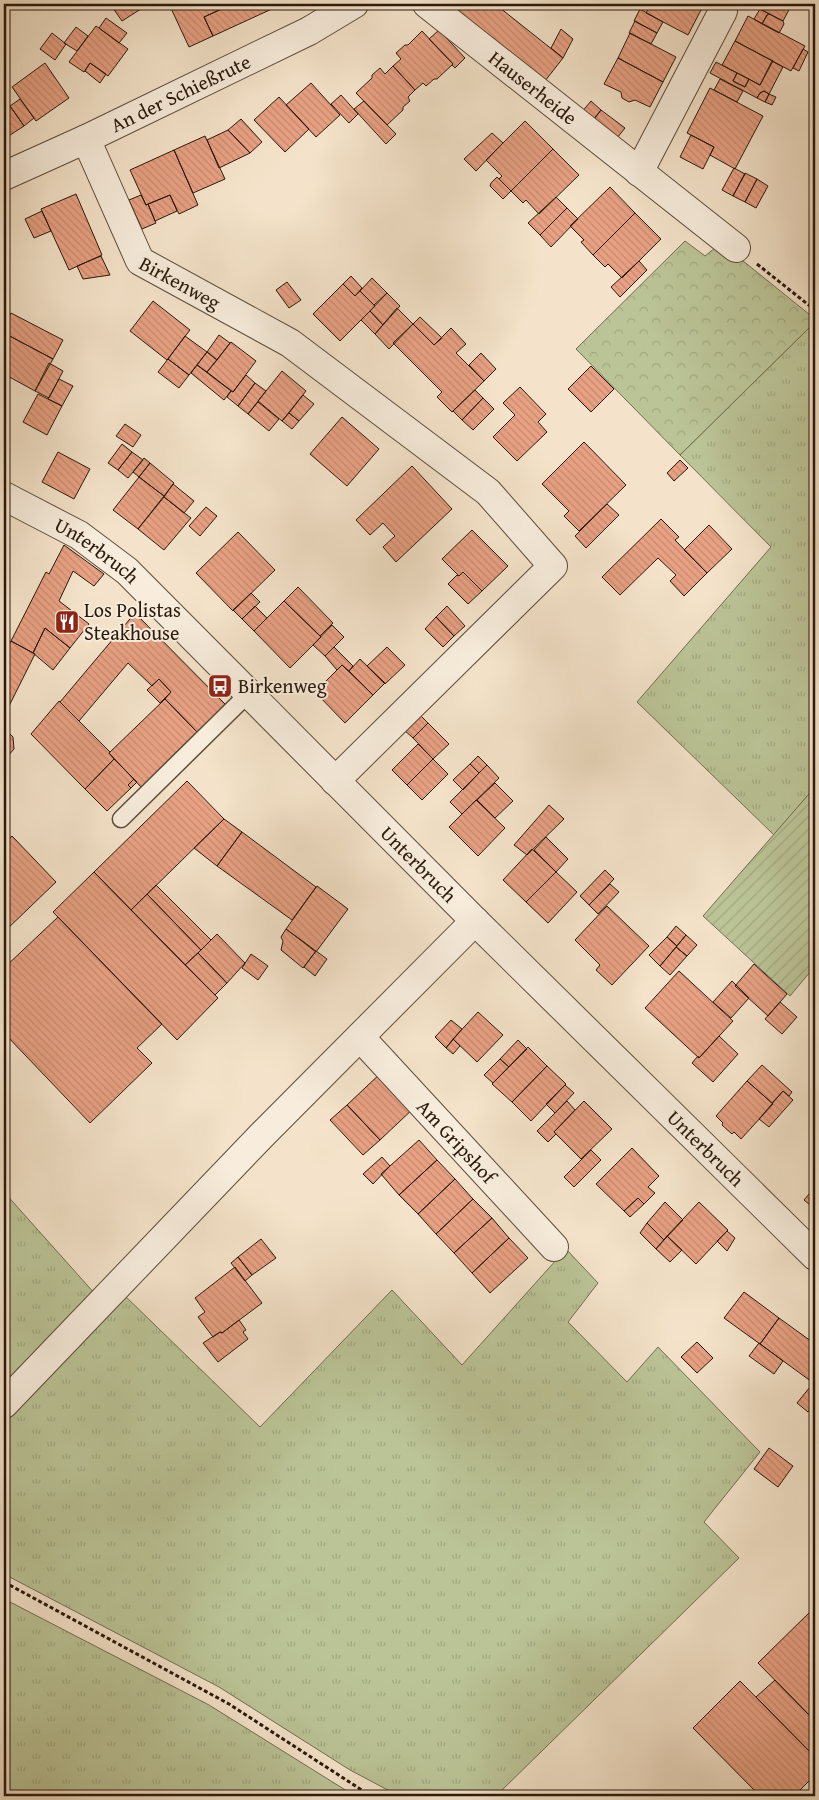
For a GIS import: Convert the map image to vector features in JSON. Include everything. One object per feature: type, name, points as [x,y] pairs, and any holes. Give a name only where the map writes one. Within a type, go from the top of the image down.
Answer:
[{"type":"street","name":"An der Schießrute","points":[[4,176],[86,139],[309,31],[354,4]]},
{"type":"street","name":"Hauserheide","points":[[427,4],[736,248]]},
{"type":"street","points":[[639,172],[723,11]]},
{"type":"street","name":"Birkenweg","points":[[86,139],[140,261],[290,343],[488,492],[553,566],[335,782]]},
{"type":"street","name":"Unterbruch","points":[[4,496],[79,535],[127,571],[335,782],[815,1256]]},
{"type":"street","points":[[4,1404],[264,1134],[475,921]]},
{"type":"street","name":"Am Gripshof","points":[[360,1037],[554,1247]]},
{"type":"lane","points":[[121,819],[248,694]]},
{"type":"path","points":[[736,248],[815,310]]},
{"type":"path","points":[[4,1582],[229,1704],[372,1796]]},
{"type":"green space","points":[[685,241],[705,256],[715,248],[732,252],[815,319],[815,322],[680,455],[576,349]]},
{"type":"green space","points":[[815,322],[815,787],[774,835],[637,702],[771,547],[680,455]]},
{"type":"green space","points":[[815,787],[815,966],[790,996],[703,916]]},
{"type":"green space","points":[[4,1192],[96,1295],[4,1390]]},
{"type":"green space","points":[[566,1249],[598,1283],[568,1322],[627,1382],[658,1347],[760,1452],[704,1522],[739,1558],[497,1795],[399,1796],[350,1770],[219,1687],[4,1574],[4,1415],[122,1293],[260,1427],[392,1290],[462,1365]]},
{"type":"green space","points":[[4,1601],[12,1603],[209,1705],[355,1796],[4,1796]]},
{"type":"building","points":[[110,4],[141,4],[144,7],[122,21]]},
{"type":"building","points":[[169,4],[224,4],[226,7],[204,17],[213,36],[189,47]]},
{"type":"building","points":[[224,4],[272,4],[274,8],[213,36],[204,17],[226,7]]},
{"type":"building","points":[[459,4],[495,4],[563,58],[545,81],[455,9]]},
{"type":"building","points":[[651,4],[689,4],[701,10],[688,35],[646,13]]},
{"type":"building","points":[[689,4],[704,4],[701,10]]},
{"type":"building","points":[[763,4],[792,4],[783,21],[760,9]]},
{"type":"building","points":[[640,9],[663,22],[657,33],[634,21]]},
{"type":"building","points":[[760,9],[769,14],[762,24],[754,19]]},
{"type":"building","points":[[769,14],[783,21],[784,24],[779,33],[762,24]]},
{"type":"building","points":[[748,16],[805,46],[791,71],[735,41]]},
{"type":"building","points":[[106,18],[127,33],[119,43],[99,28]]},
{"type":"building","points":[[635,21],[657,33],[651,44],[629,33]]},
{"type":"building","points":[[96,26],[128,49],[108,76],[90,63],[84,72],[69,62]]},
{"type":"building","points":[[76,27],[88,36],[77,51],[64,43]]},
{"type":"building","points":[[561,29],[573,39],[563,58],[551,48]]},
{"type":"building","points":[[439,30],[465,58],[455,68],[429,39]]},
{"type":"building","points":[[422,31],[453,64],[437,79],[434,79],[426,86],[423,83],[415,90],[393,66],[401,59],[396,53],[405,45],[408,45]]},
{"type":"building","points":[[52,33],[66,44],[55,60],[40,49]]},
{"type":"building","points":[[630,33],[676,57],[663,82],[618,58]]},
{"type":"building","points":[[735,41],[773,61],[760,85],[722,65]]},
{"type":"building","points":[[803,49],[808,52],[799,71],[793,68]]},
{"type":"building","points":[[618,58],[663,82],[650,107],[635,100],[629,102],[622,98],[621,92],[604,84]]},
{"type":"building","points":[[772,61],[783,67],[769,94],[764,91],[757,98],[710,73],[716,62],[737,73],[733,81],[745,87],[749,79],[760,85]]},
{"type":"building","points":[[45,63],[69,98],[36,121],[12,87]]},
{"type":"building","points":[[90,63],[106,74],[100,83],[85,71]]},
{"type":"building","points":[[393,66],[415,90],[408,97],[410,101],[403,107],[403,110],[387,125],[356,93],[380,68],[385,74]]},
{"type":"building","points":[[737,73],[749,79],[745,87],[733,81]]},
{"type":"building","points":[[720,79],[743,91],[737,102],[714,90]]},
{"type":"building","points":[[311,83],[340,115],[316,137],[286,105]]},
{"type":"building","points":[[710,88],[763,116],[735,169],[710,155],[714,147],[687,133]]},
{"type":"building","points":[[764,91],[769,94],[765,102],[757,98]]},
{"type":"building","points":[[769,94],[776,97],[772,105],[765,102]]},
{"type":"building","points":[[341,95],[358,114],[349,123],[331,104]]},
{"type":"building","points":[[279,97],[309,129],[285,152],[254,120]]},
{"type":"building","points":[[20,99],[34,118],[24,126],[10,106]]},
{"type":"building","points":[[364,101],[396,134],[386,144],[354,109]]},
{"type":"building","points":[[591,101],[601,110],[592,122],[581,113]]},
{"type":"building","points":[[10,106],[24,126],[4,139],[4,110]]},
{"type":"building","points":[[601,110],[625,128],[617,138],[593,120]]},
{"type":"building","points":[[241,119],[262,142],[250,153],[228,130]]},
{"type":"building","points":[[525,121],[553,149],[511,191],[499,179],[502,176],[486,160]]},
{"type":"building","points":[[228,130],[250,153],[219,168],[207,140]]},
{"type":"building","points":[[492,133],[503,143],[476,171],[464,159]]},
{"type":"building","points":[[691,135],[714,147],[703,169],[680,157]]},
{"type":"building","points":[[205,136],[225,179],[193,193],[174,150]]},
{"type":"building","points":[[553,149],[579,175],[539,214],[526,200],[523,203],[511,191]]},
{"type":"building","points":[[174,150],[198,205],[179,214],[170,195],[146,205],[130,170]]},
{"type":"building","points":[[734,168],[745,174],[733,196],[722,190]]},
{"type":"building","points":[[745,173],[757,179],[745,202],[733,196]]},
{"type":"building","points":[[497,177],[511,191],[503,199],[490,186]]},
{"type":"building","points":[[757,179],[768,186],[756,208],[745,202]]},
{"type":"building","points":[[610,187],[635,213],[593,255],[581,242],[584,240],[570,226]]},
{"type":"building","points":[[76,194],[102,255],[69,270],[41,209]]},
{"type":"building","points":[[141,195],[146,205],[148,204],[156,223],[142,229],[129,200]]},
{"type":"building","points":[[170,195],[177,211],[155,221],[148,204]]},
{"type":"building","points":[[556,197],[567,208],[540,235],[528,223]]},
{"type":"building","points":[[567,208],[578,219],[551,247],[540,235]]},
{"type":"building","points":[[42,211],[51,231],[34,238],[25,219]]},
{"type":"building","points":[[635,213],[661,239],[622,278],[608,264],[605,267],[593,255]]},
{"type":"building","points":[[101,256],[110,275],[83,279],[77,266]]},
{"type":"building","points":[[639,261],[647,270],[620,297],[611,287]]},
{"type":"building","points":[[351,276],[362,288],[355,296],[343,284]]},
{"type":"building","points":[[372,278],[387,293],[374,305],[360,291]]},
{"type":"building","points":[[287,282],[301,300],[289,308],[276,290]]},
{"type":"building","points":[[343,284],[355,296],[360,291],[375,306],[340,341],[313,314]]},
{"type":"building","points":[[387,293],[400,306],[383,325],[370,311]]},
{"type":"building","points":[[153,301],[190,330],[167,360],[130,331]]},
{"type":"building","points":[[397,308],[413,324],[389,349],[375,334]]},
{"type":"building","points":[[370,311],[383,325],[375,334],[361,320]]},
{"type":"building","points":[[11,313],[63,340],[53,359],[4,333],[4,327]]},
{"type":"building","points":[[420,317],[442,338],[434,345],[413,324]]},
{"type":"building","points":[[413,324],[434,345],[451,328],[466,344],[456,353],[484,381],[452,412],[437,397],[442,392],[393,343]]},
{"type":"building","points":[[4,333],[53,359],[35,391],[4,374]]},
{"type":"building","points":[[219,335],[230,343],[217,360],[207,352]]},
{"type":"building","points":[[185,336],[207,352],[189,375],[168,359]]},
{"type":"building","points":[[231,342],[256,361],[233,392],[207,372]]},
{"type":"building","points":[[207,352],[217,360],[207,372],[197,365]]},
{"type":"building","points":[[481,353],[496,369],[484,381],[469,365]]},
{"type":"building","points":[[168,359],[189,375],[179,388],[158,372]]},
{"type":"building","points":[[49,363],[63,371],[49,398],[35,391]]},
{"type":"building","points":[[197,365],[231,391],[224,400],[191,373]]},
{"type":"building","points":[[591,366],[614,389],[591,412],[568,389]]},
{"type":"building","points":[[282,371],[306,391],[282,421],[258,401]]},
{"type":"building","points":[[246,375],[255,383],[238,406],[227,397]]},
{"type":"building","points":[[59,379],[73,386],[62,406],[48,399]]},
{"type":"building","points":[[255,383],[266,391],[248,414],[238,406]]},
{"type":"building","points":[[520,387],[546,414],[538,422],[547,432],[517,461],[493,437],[515,415],[503,403]]},
{"type":"building","points":[[475,390],[483,398],[462,420],[453,411]]},
{"type":"building","points":[[38,394],[62,406],[47,435],[23,422]]},
{"type":"building","points":[[303,395],[314,404],[299,421],[289,413]]},
{"type":"building","points":[[483,398],[494,409],[473,430],[462,420]]},
{"type":"building","points":[[258,402],[279,419],[269,431],[248,414]]},
{"type":"building","points":[[289,413],[299,421],[292,429],[282,421]]},
{"type":"building","points":[[342,417],[379,449],[347,486],[310,454]]},
{"type":"building","points":[[125,424],[141,435],[133,447],[116,436]]},
{"type":"building","points":[[584,442],[626,485],[579,531],[564,516],[569,511],[542,484]]},
{"type":"building","points":[[122,444],[132,452],[118,470],[108,463]]},
{"type":"building","points":[[58,452],[90,469],[74,499],[42,482]]},
{"type":"building","points":[[132,452],[143,460],[128,478],[118,470]]},
{"type":"building","points":[[144,458],[150,463],[139,477],[133,472]]},
{"type":"building","points":[[680,460],[688,468],[674,481],[667,473]]},
{"type":"building","points":[[150,463],[174,483],[164,496],[139,477]]},
{"type":"building","points":[[412,466],[452,509],[396,562],[383,547],[395,536],[383,523],[370,535],[356,520]]},
{"type":"building","points":[[139,477],[164,496],[138,529],[113,510]]},
{"type":"building","points":[[173,484],[194,501],[184,513],[164,497]]},
{"type":"building","points":[[164,497],[191,518],[164,550],[138,529]]},
{"type":"building","points":[[607,504],[619,515],[586,548],[575,536]]},
{"type":"building","points":[[206,507],[217,516],[200,536],[189,526]]},
{"type":"building","points":[[661,519],[679,537],[675,540],[707,573],[684,596],[670,581],[676,575],[658,558],[620,595],[602,577]]},
{"type":"building","points":[[709,525],[732,549],[707,573],[684,550]]},
{"type":"building","points":[[472,530],[508,566],[482,591],[463,572],[459,576],[442,559]]},
{"type":"building","points":[[238,532],[275,570],[233,611],[196,573]]},
{"type":"building","points":[[64,545],[104,574],[94,586],[73,571],[59,601],[89,624],[70,648],[45,628],[33,653],[11,641],[46,572],[49,574]]},
{"type":"building","points":[[463,572],[482,591],[468,604],[448,584]]},
{"type":"building","points":[[298,587],[333,623],[320,636],[284,601]]},
{"type":"building","points":[[251,593],[260,602],[242,619],[233,610]]},
{"type":"building","points":[[284,601],[321,637],[290,668],[254,631]]},
{"type":"building","points":[[255,606],[267,618],[254,631],[242,619]]},
{"type":"building","points":[[447,606],[465,626],[454,636],[436,617]]},
{"type":"building","points":[[135,613],[225,704],[197,732],[165,699],[171,692],[159,679],[152,686],[128,663],[79,721],[60,702]]},
{"type":"building","points":[[436,617],[454,636],[443,647],[425,629]]},
{"type":"building","points":[[332,625],[344,637],[325,656],[313,645]]},
{"type":"building","points":[[45,628],[70,648],[53,670],[33,653]]},
{"type":"building","points":[[11,641],[35,654],[4,716],[4,655]]},
{"type":"building","points":[[334,647],[353,666],[349,671],[342,665],[337,670],[325,656]]},
{"type":"building","points":[[387,647],[405,665],[385,684],[367,666]]},
{"type":"building","points":[[360,659],[385,683],[373,695],[349,671]]},
{"type":"building","points":[[342,665],[373,695],[345,723],[315,692]]},
{"type":"building","points":[[159,679],[171,692],[160,703],[147,690]]},
{"type":"building","points":[[165,699],[197,732],[141,787],[109,753]]},
{"type":"building","points":[[59,701],[110,752],[114,759],[85,789],[31,734]]},
{"type":"building","points":[[419,714],[428,723],[413,738],[403,729]]},
{"type":"building","points":[[428,723],[449,744],[433,759],[413,738]]},
{"type":"building","points":[[4,728],[13,737],[14,749],[7,757],[4,754]]},
{"type":"building","points":[[418,744],[433,759],[407,785],[392,770]]},
{"type":"building","points":[[478,756],[487,765],[479,773],[470,764]]},
{"type":"building","points":[[114,759],[134,779],[128,785],[131,788],[107,811],[85,789]]},
{"type":"building","points":[[433,759],[448,774],[422,800],[407,785]]},
{"type":"building","points":[[470,764],[479,773],[463,790],[453,780]]},
{"type":"building","points":[[487,765],[499,778],[462,814],[450,802]]},
{"type":"building","points":[[134,779],[137,782],[131,788],[128,785]]},
{"type":"building","points":[[187,781],[224,819],[131,910],[94,872]]},
{"type":"building","points":[[495,783],[513,801],[495,818],[477,800]]},
{"type":"building","points":[[476,800],[505,828],[478,856],[449,827]]},
{"type":"building","points":[[549,805],[564,819],[527,855],[514,845]]},
{"type":"building","points":[[224,819],[242,832],[217,866],[194,848]]},
{"type":"building","points":[[242,832],[316,887],[292,920],[217,866]]},
{"type":"building","points":[[12,836],[56,882],[4,932],[4,844]]},
{"type":"building","points":[[546,837],[568,859],[556,872],[534,850]]},
{"type":"building","points":[[532,849],[556,872],[526,902],[503,880]]},
{"type":"building","points":[[605,870],[614,879],[589,905],[580,896]]},
{"type":"building","points":[[94,872],[218,998],[177,1040],[53,912]]},
{"type":"building","points":[[556,872],[577,892],[548,923],[526,902]]},
{"type":"building","points":[[610,884],[619,892],[598,914],[589,905]]},
{"type":"building","points":[[156,885],[211,940],[201,950],[147,894]]},
{"type":"building","points":[[317,886],[348,909],[316,952],[286,929]]},
{"type":"building","points":[[147,894],[201,950],[185,965],[131,910]]},
{"type":"building","points":[[607,906],[649,946],[612,985],[596,970],[600,965],[575,940]]},
{"type":"building","points":[[58,917],[162,1024],[137,1048],[152,1063],[90,1123],[4,1033],[4,968]]},
{"type":"building","points":[[676,926],[686,935],[677,946],[667,937]]},
{"type":"building","points":[[286,929],[316,951],[303,968],[281,950],[283,941],[281,937]]},
{"type":"building","points":[[217,934],[245,963],[227,983],[198,953]]},
{"type":"building","points":[[686,935],[697,945],[687,956],[676,947]]},
{"type":"building","points":[[667,937],[677,946],[660,966],[649,955]]},
{"type":"building","points":[[676,947],[687,956],[670,975],[660,966]]},
{"type":"building","points":[[316,951],[327,959],[315,976],[304,967]]},
{"type":"building","points":[[198,953],[227,983],[215,995],[185,965]]},
{"type":"building","points":[[251,954],[268,966],[258,980],[242,968]]},
{"type":"building","points":[[754,964],[787,994],[768,1016],[735,986]]},
{"type":"building","points":[[679,971],[733,1021],[699,1058],[645,1008]]},
{"type":"building","points":[[732,981],[749,998],[731,1018],[713,1002]]},
{"type":"building","points":[[780,1002],[797,1017],[782,1034],[765,1019]]},
{"type":"building","points":[[478,1012],[503,1035],[477,1062],[453,1039]]},
{"type":"building","points":[[451,1020],[462,1029],[446,1048],[435,1037]]},
{"type":"building","points":[[719,1036],[738,1054],[713,1082],[692,1063]]},
{"type":"building","points":[[453,1039],[460,1046],[453,1054],[446,1048]]},
{"type":"building","points":[[518,1040],[527,1049],[509,1067],[500,1059]]},
{"type":"building","points":[[528,1047],[547,1066],[512,1102],[492,1084]]},
{"type":"building","points":[[500,1059],[509,1067],[493,1083],[484,1075]]},
{"type":"building","points":[[762,1065],[792,1092],[789,1096],[783,1091],[772,1103],[747,1081]]},
{"type":"building","points":[[547,1066],[566,1084],[531,1121],[512,1102]]},
{"type":"building","points":[[383,1071],[416,1106],[380,1140],[347,1105]]},
{"type":"building","points":[[747,1081],[773,1104],[741,1139],[722,1125],[723,1123],[716,1116]]},
{"type":"building","points":[[565,1085],[574,1093],[555,1113],[546,1104]]},
{"type":"building","points":[[783,1091],[793,1100],[769,1127],[759,1119]]},
{"type":"building","points":[[567,1101],[575,1110],[554,1132],[556,1134],[548,1142],[537,1131]]},
{"type":"building","points":[[584,1101],[612,1129],[581,1159],[554,1132]]},
{"type":"building","points":[[347,1105],[380,1140],[363,1155],[330,1120]]},
{"type":"building","points":[[419,1140],[437,1160],[399,1195],[381,1174]]},
{"type":"building","points":[[632,1148],[659,1176],[648,1187],[655,1193],[644,1204],[638,1198],[624,1211],[596,1184]]},
{"type":"building","points":[[591,1150],[601,1160],[574,1187],[564,1177]]},
{"type":"building","points":[[382,1157],[390,1166],[373,1184],[363,1174]]},
{"type":"building","points":[[437,1160],[455,1179],[418,1214],[399,1195]]},
{"type":"building","points":[[455,1179],[473,1199],[436,1234],[418,1214]]},
{"type":"building","points":[[815,1187],[815,1209],[804,1200]]},
{"type":"building","points":[[638,1198],[644,1204],[630,1217],[624,1211]]},
{"type":"building","points":[[473,1199],[492,1218],[454,1253],[436,1234]]},
{"type":"building","points":[[665,1202],[683,1220],[664,1240],[647,1223]]},
{"type":"building","points":[[699,1202],[728,1230],[696,1264],[667,1236]]},
{"type":"building","points":[[492,1218],[509,1238],[472,1273],[454,1253]]},
{"type":"building","points":[[647,1223],[664,1240],[656,1249],[640,1233]]},
{"type":"building","points":[[727,1231],[735,1238],[727,1251],[717,1241]]},
{"type":"building","points":[[667,1236],[682,1250],[670,1262],[656,1249]]},
{"type":"building","points":[[509,1238],[528,1258],[490,1293],[472,1273]]},
{"type":"building","points":[[261,1239],[276,1258],[252,1275],[238,1257]]},
{"type":"building","points":[[238,1257],[252,1275],[245,1281],[231,1263]]},
{"type":"building","points":[[235,1267],[262,1303],[222,1333],[220,1332],[213,1337],[198,1317],[205,1312],[195,1298]]},
{"type":"building","points":[[744,1292],[779,1318],[760,1344],[724,1318]]},
{"type":"building","points":[[779,1318],[815,1344],[815,1377],[812,1382],[760,1344]]},
{"type":"building","points":[[239,1320],[246,1330],[243,1332],[248,1339],[218,1362],[203,1343],[220,1332],[222,1333]]},
{"type":"building","points":[[697,1342],[713,1358],[697,1373],[681,1357]]},
{"type":"building","points":[[759,1343],[783,1361],[774,1374],[749,1356]]},
{"type":"building","points":[[814,1382],[815,1403],[808,1412],[797,1403]]},
{"type":"building","points":[[769,1448],[793,1466],[778,1487],[754,1469]]},
{"type":"building","points":[[815,1607],[815,1721],[758,1663]]},
{"type":"building","points":[[775,1680],[815,1721],[815,1757],[756,1697]]},
{"type":"building","points":[[740,1681],[815,1757],[815,1775],[794,1796],[760,1796],[693,1728]]},
{"type":"place","name":"Los Polistas Steakhouse","points":[[67,622]]},
{"type":"place","name":"Birkenweg","points":[[220,686]]}]
